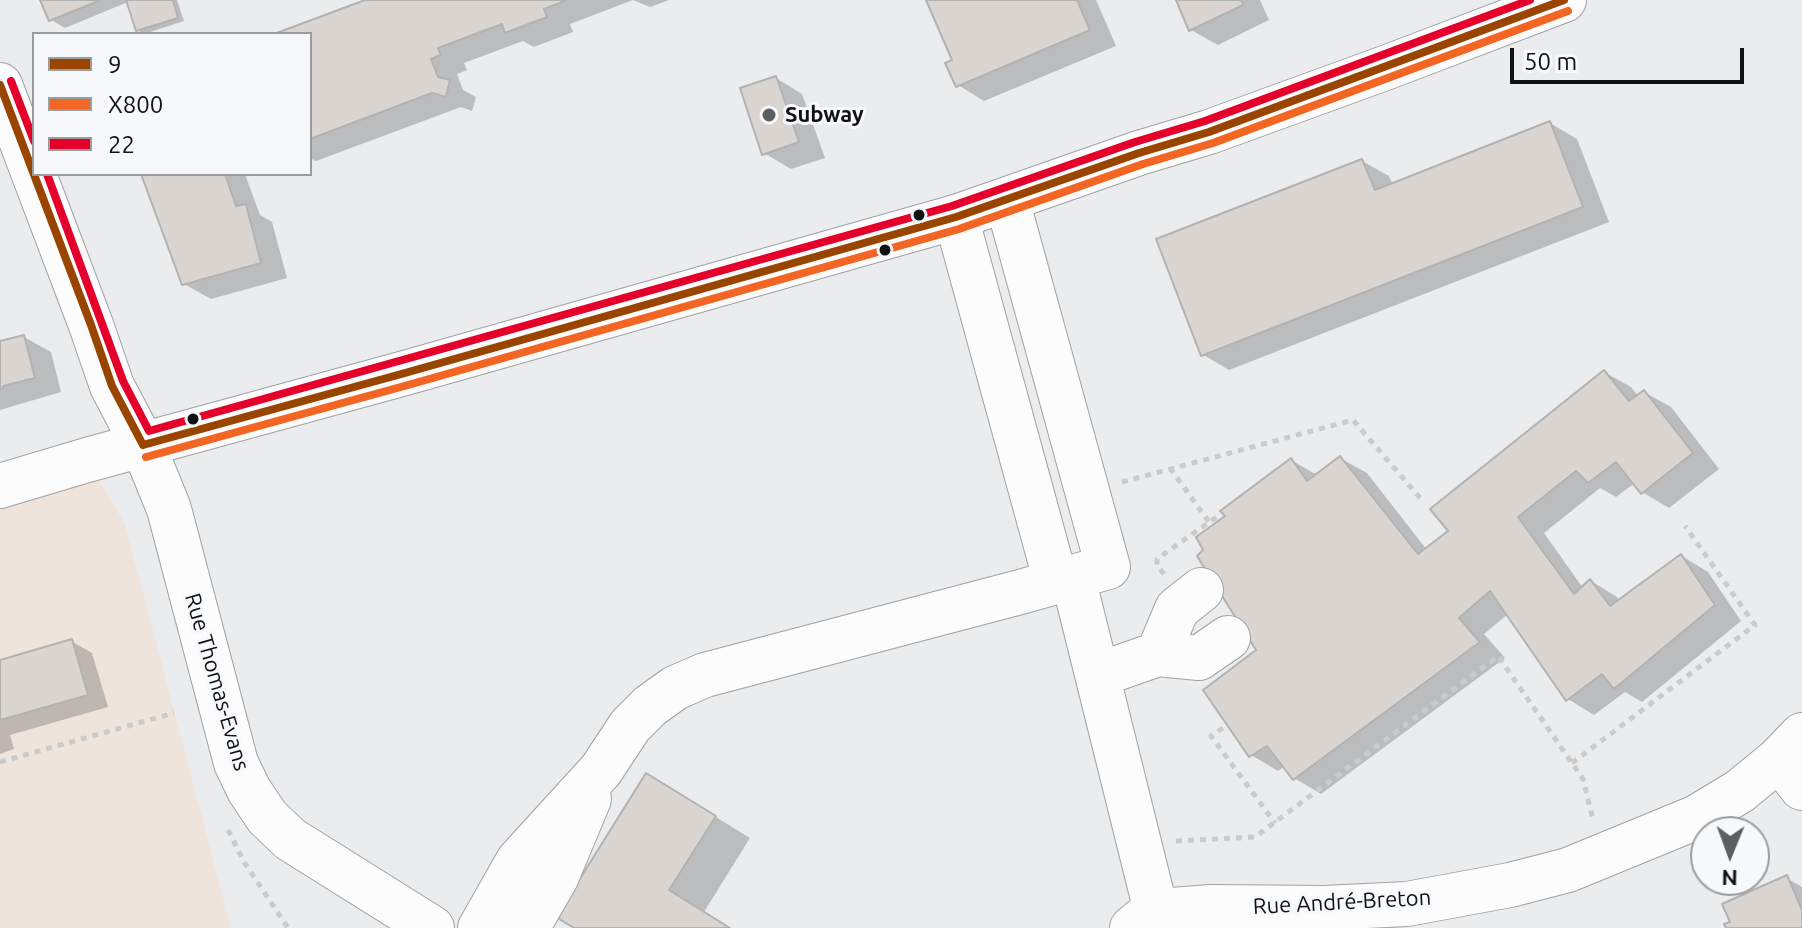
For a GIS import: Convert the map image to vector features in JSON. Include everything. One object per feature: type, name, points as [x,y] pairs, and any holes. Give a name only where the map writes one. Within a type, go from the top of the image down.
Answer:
[{"type":"street","points":[[0,486],[956,217],[1209,132],[1564,0]]},
{"type":"street","name":"Rue Thomas-Evans","points":[[0,85],[32,169]]},
{"type":"street","name":"Rue Thomas-Evans","points":[[35,176],[112,386],[143,445],[169,509],[236,763],[249,790],[267,817],[290,839],[432,928]]},
{"type":"street","points":[[1007,200],[1072,439],[1079,576],[1098,675],[1140,848],[1144,922]]},
{"type":"street","points":[[956,217],[1021,452],[1079,576]]},
{"type":"street","points":[[1021,452],[1072,439]]},
{"type":"street","points":[[480,928],[518,861],[601,770],[630,726],[675,688],[705,675],[1079,576]]},
{"type":"street","points":[[1158,654],[1177,609],[1201,590]]},
{"type":"street","points":[[1098,675],[1158,654],[1199,658],[1228,638]]},
{"type":"street","name":"Rue André-Breton","points":[[1144,922],[1172,910],[1407,904],[1510,885],[1568,870],[1697,817],[1794,761]]},
{"type":"street","points":[[527,928],[556,878],[601,770]]},
{"type":"path","points":[[1125,496],[1122,482],[1353,420],[1421,499]]},
{"type":"path","points":[[1170,468],[1209,522],[1218,516]]},
{"type":"path","points":[[1572,763],[1755,625],[1685,526]]},
{"type":"path","points":[[1140,848],[1167,841],[1255,837],[1498,656],[1583,779],[1602,856]]},
{"type":"path","points":[[0,762],[174,713]]},
{"type":"path","points":[[1223,728],[1211,736],[1275,823]]},
{"type":"shaded area","points":[[87,460],[125,524],[231,928],[0,928],[0,486]]},
{"type":"building","points":[[40,0],[101,0],[49,21]]},
{"type":"building","points":[[126,0],[173,0],[178,18],[136,31]]},
{"type":"building","points":[[365,0],[567,0],[544,9],[547,17],[505,33],[502,24],[438,48],[441,55],[431,59],[438,77],[450,80],[446,97],[432,93],[312,138],[312,32],[279,32]]},
{"type":"building","points":[[926,0],[1077,0],[1090,30],[956,87],[945,63],[952,60]]},
{"type":"building","points":[[1176,0],[1241,0],[1243,5],[1189,31]]},
{"type":"building","name":"Subway","points":[[776,76],[799,142],[762,155],[740,88]]},
{"type":"building","points":[[1550,121],[1583,207],[1201,356],[1156,239],[1362,159],[1375,190]]},
{"type":"building","points":[[142,176],[226,176],[236,206],[246,204],[261,263],[182,285]]},
{"type":"building","points":[[24,335],[35,378],[0,389],[0,341]]},
{"type":"building","points":[[1604,370],[1629,401],[1644,390],[1693,453],[1641,494],[1616,462],[1588,483],[1576,471],[1518,517],[1574,594],[1590,579],[1610,606],[1681,554],[1715,605],[1614,689],[1602,674],[1566,701],[1490,591],[1459,618],[1480,642],[1293,780],[1267,746],[1249,757],[1203,690],[1256,650],[1197,556],[1203,550],[1196,537],[1225,516],[1220,511],[1291,458],[1307,481],[1340,456],[1418,554],[1448,531],[1430,509]]},
{"type":"building","points":[[72,639],[88,695],[0,720],[0,660]]},
{"type":"building","points":[[646,773],[716,816],[669,890],[730,928],[574,928],[556,917]]},
{"type":"building","points":[[1787,875],[1802,910],[1802,928],[1726,928],[1724,924],[1730,922],[1722,904],[1740,896],[1770,896],[1770,883]]},
{"type":"transit line","name":"22","points":[[48,176],[123,381],[149,431],[952,206],[1205,121],[1530,0]]},
{"type":"transit line","name":"9","points":[[143,445],[956,217],[1209,132],[1564,0]]},
{"type":"transit line","name":"X800","points":[[146,457],[959,229],[1143,164],[1213,143],[1568,11]]},
{"type":"transit line","name":"22","points":[[11,81],[32,136]]},
{"type":"transit line","name":"9","points":[[0,85],[32,169]]},
{"type":"transit line","name":"9","points":[[35,176],[112,386],[143,445]]},
{"type":"place","name":"Subway","points":[[769,115]]}]
